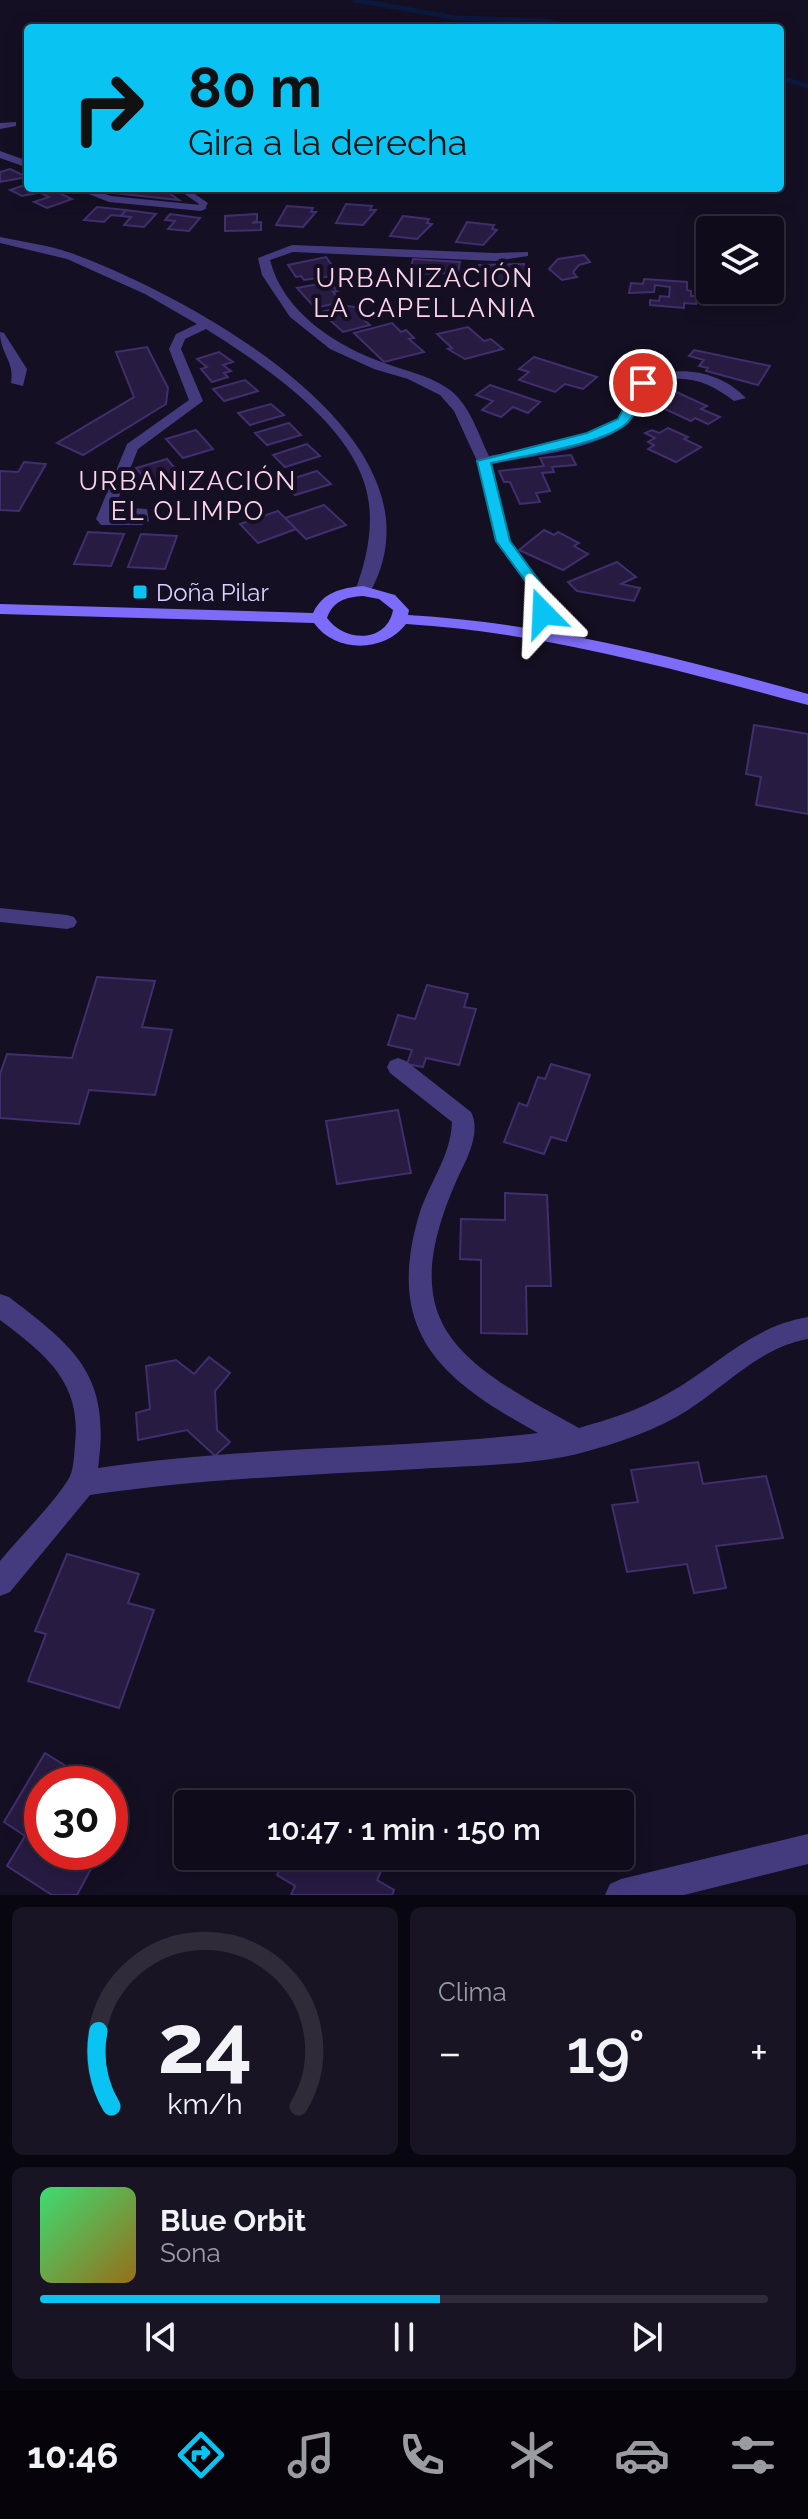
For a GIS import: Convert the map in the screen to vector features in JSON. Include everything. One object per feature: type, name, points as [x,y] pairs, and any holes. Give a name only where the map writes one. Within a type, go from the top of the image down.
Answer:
[{"type":"main road","points":[[363,591],[388,597],[401,610],[402,619],[390,633],[366,641],[339,638],[328,633],[319,618],[321,609],[337,595],[363,591]]},
{"type":"main road","points":[[0,609],[319,618]]},
{"type":"main road","points":[[402,619],[451,621],[612,646],[808,700]]},
{"type":"street","points":[[0,154],[24,163]]},
{"type":"street","points":[[89,192],[109,199],[201,208]]},
{"type":"street","points":[[0,240],[80,260],[160,297],[316,404],[342,432],[366,469],[378,525],[376,559],[363,591]]},
{"type":"street","points":[[524,254],[495,257],[292,248],[264,258],[268,275],[294,314],[335,346],[379,366],[413,376],[445,392],[460,410],[484,461],[503,541],[541,593],[546,634]]},
{"type":"street","points":[[106,511],[132,447],[196,401],[175,349],[180,337],[205,325]]},
{"type":"street","points":[[0,336],[20,369],[18,383]]},
{"type":"street","points":[[484,461],[591,436],[622,421],[634,405],[643,383],[660,375],[687,374],[708,379],[726,387],[739,398]]},
{"type":"street","points":[[0,915],[67,922]]},
{"type":"street","points":[[398,1067],[463,1118],[464,1135],[431,1216],[422,1259],[422,1293],[427,1327],[446,1357],[480,1386],[578,1441]]},
{"type":"street","points":[[0,1305],[42,1338],[65,1363],[86,1396],[88,1433],[83,1483],[0,1582]]},
{"type":"street","points":[[83,1483],[163,1471],[483,1452],[578,1441],[633,1424],[678,1402],[747,1352],[790,1331],[808,1328]]},
{"type":"street","points":[[621,1895],[808,1849]]},
{"type":"lane","points":[[186,192],[204,203],[201,208]]},
{"type":"building","points":[[10,169],[24,178],[0,182],[0,172]]},
{"type":"building","points":[[24,185],[24,192],[43,192],[22,196],[10,190]]},
{"type":"building","points":[[57,192],[72,199],[47,208],[34,202],[49,197],[43,194]]},
{"type":"building","points":[[168,192],[179,200],[114,193]]},
{"type":"building","points":[[346,204],[372,206],[370,210],[376,210],[363,225],[336,223]]},
{"type":"building","points":[[287,206],[313,208],[311,212],[316,212],[303,227],[276,225]]},
{"type":"building","points":[[97,207],[126,210],[121,216],[111,215],[104,222],[84,220]]},
{"type":"building","points":[[126,210],[156,214],[144,227],[124,225],[131,217],[121,216]]},
{"type":"building","points":[[170,214],[200,218],[189,231],[168,229],[175,221],[165,220]]},
{"type":"building","points":[[257,214],[257,221],[252,223],[261,222],[261,230],[225,231],[225,216]]},
{"type":"building","points":[[403,216],[429,219],[427,223],[432,224],[417,239],[390,236]]},
{"type":"building","points":[[467,222],[494,225],[492,229],[497,230],[483,245],[456,242]]},
{"type":"building","points":[[584,255],[590,262],[579,265],[573,272],[577,277],[562,280],[549,269],[558,259]]},
{"type":"building","points":[[326,257],[339,275],[304,280],[301,276],[296,277],[288,265]]},
{"type":"building","points":[[413,259],[460,262],[458,273],[409,274]]},
{"type":"building","points":[[524,264],[527,274],[504,275],[505,282],[489,283],[486,272],[481,272],[479,265]]},
{"type":"building","points":[[644,279],[687,282],[687,290],[691,291],[691,296],[696,296],[696,304],[684,303],[684,308],[650,305],[650,300],[669,297],[670,287],[655,285],[654,292],[629,293],[631,283],[643,284]]},
{"type":"building","points":[[324,283],[338,291],[333,292],[342,302],[315,308],[297,288]]},
{"type":"building","points":[[355,307],[362,314],[358,315],[370,325],[343,332],[321,312]]},
{"type":"building","points":[[392,323],[401,332],[406,330],[414,338],[409,339],[424,352],[384,362],[354,333]]},
{"type":"building","points":[[468,327],[484,341],[491,339],[503,349],[465,359],[448,349],[452,348],[437,334]]},
{"type":"building","points":[[147,347],[168,388],[166,404],[83,455],[57,443],[134,397],[116,352]]},
{"type":"building","points":[[694,350],[770,366],[758,385],[706,371],[708,368],[699,366],[704,360],[689,356]]},
{"type":"building","points":[[219,352],[233,362],[223,365],[231,371],[224,373],[228,377],[212,382],[201,369],[207,367],[197,359]]},
{"type":"building","points":[[534,357],[597,377],[583,389],[565,384],[555,392],[519,380],[529,372],[519,369]]},
{"type":"building","points":[[245,380],[258,391],[224,401],[213,389]]},
{"type":"building","points":[[490,385],[540,402],[528,413],[513,407],[501,417],[482,410],[493,401],[476,395]]},
{"type":"building","points":[[672,390],[707,406],[701,409],[720,417],[708,424],[695,418],[691,421],[658,406],[664,403],[656,399]]},
{"type":"building","points":[[271,404],[284,415],[250,425],[238,413]]},
{"type":"building","points":[[289,423],[301,435],[267,445],[255,433]]},
{"type":"building","points":[[668,428],[701,447],[676,462],[648,449],[654,445],[648,442],[655,438],[645,433],[652,430],[659,433]]},
{"type":"building","points":[[196,430],[213,449],[183,458],[166,439]]},
{"type":"building","points":[[307,444],[320,456],[285,467],[273,455]]},
{"type":"building","points":[[571,455],[576,465],[552,467],[554,472],[542,473],[550,491],[536,493],[540,502],[520,504],[510,482],[504,482],[499,471],[544,466],[540,458]]},
{"type":"building","points":[[167,459],[184,479],[153,488],[136,468]]},
{"type":"building","points":[[24,462],[46,464],[19,511],[0,510],[0,471],[18,472]]},
{"type":"building","points":[[317,471],[331,484],[295,495],[282,482]]},
{"type":"building","points":[[324,505],[346,525],[306,539],[285,518]]},
{"type":"building","points":[[278,511],[296,529],[258,543],[240,524]]},
{"type":"building","points":[[544,530],[554,535],[558,532],[579,543],[574,546],[588,554],[563,570],[519,550]]},
{"type":"building","points":[[88,532],[124,534],[111,566],[74,564]]},
{"type":"building","points":[[141,534],[177,536],[165,569],[128,567]]},
{"type":"building","points":[[617,562],[636,577],[621,584],[640,588],[634,601],[577,591],[568,582]]},
{"type":"building","points":[[754,725],[808,734],[808,814],[756,805],[761,777],[746,774]]},
{"type":"building","points":[[97,977],[155,981],[142,1027],[172,1030],[155,1095],[89,1090],[79,1124],[0,1118],[0,1074],[7,1054],[72,1058]]},
{"type":"building","points":[[427,985],[468,994],[464,1007],[476,1009],[459,1065],[426,1058],[423,1067],[407,1064],[412,1050],[388,1045],[398,1015],[415,1019]]},
{"type":"building","points":[[551,1064],[590,1075],[566,1141],[551,1137],[544,1154],[504,1142],[519,1103],[527,1106],[538,1077],[545,1079]]},
{"type":"building","points":[[398,1110],[411,1173],[337,1184],[326,1121]]},
{"type":"building","points":[[505,1193],[547,1195],[551,1286],[526,1286],[527,1334],[481,1333],[481,1260],[460,1259],[461,1219],[505,1220]]},
{"type":"building","points":[[209,1357],[230,1373],[215,1391],[217,1430],[230,1442],[215,1456],[187,1430],[138,1440],[136,1413],[150,1409],[146,1366],[176,1360],[194,1374]]},
{"type":"building","points":[[698,1462],[703,1484],[766,1476],[783,1538],[716,1546],[726,1588],[694,1593],[687,1564],[627,1572],[612,1505],[638,1502],[631,1470]]},
{"type":"building","points":[[67,1554],[139,1574],[128,1603],[154,1610],[119,1708],[28,1681],[46,1634],[35,1631]]},
{"type":"building","points":[[45,1753],[66,1766],[37,1766]]},
{"type":"building","points":[[24,1788],[24,1835],[4,1822]]},
{"type":"building","points":[[24,1838],[24,1870],[90,1870],[77,1895],[52,1895],[7,1866]]},
{"type":"building","points":[[279,1870],[382,1870],[377,1880],[394,1890],[392,1895],[291,1895],[295,1886],[277,1875]]},
{"type":"waterway","points":[[355,0],[457,18],[559,24]]},
{"type":"waterway","points":[[784,79],[808,86]]},
{"type":"place","name":"Doña Pilar","points":[[140,592]]},
{"type":"district","name":"URBANIZACIÓN LA CAPELLANIA","points":[[425,293]]},
{"type":"district","name":"URBANIZACIÓN EL OLIMPO","points":[[188,496]]},
{"type":"route","points":[[543,613],[541,593],[503,541],[484,461],[591,436],[607,429],[622,421],[634,405],[643,383]]}]
